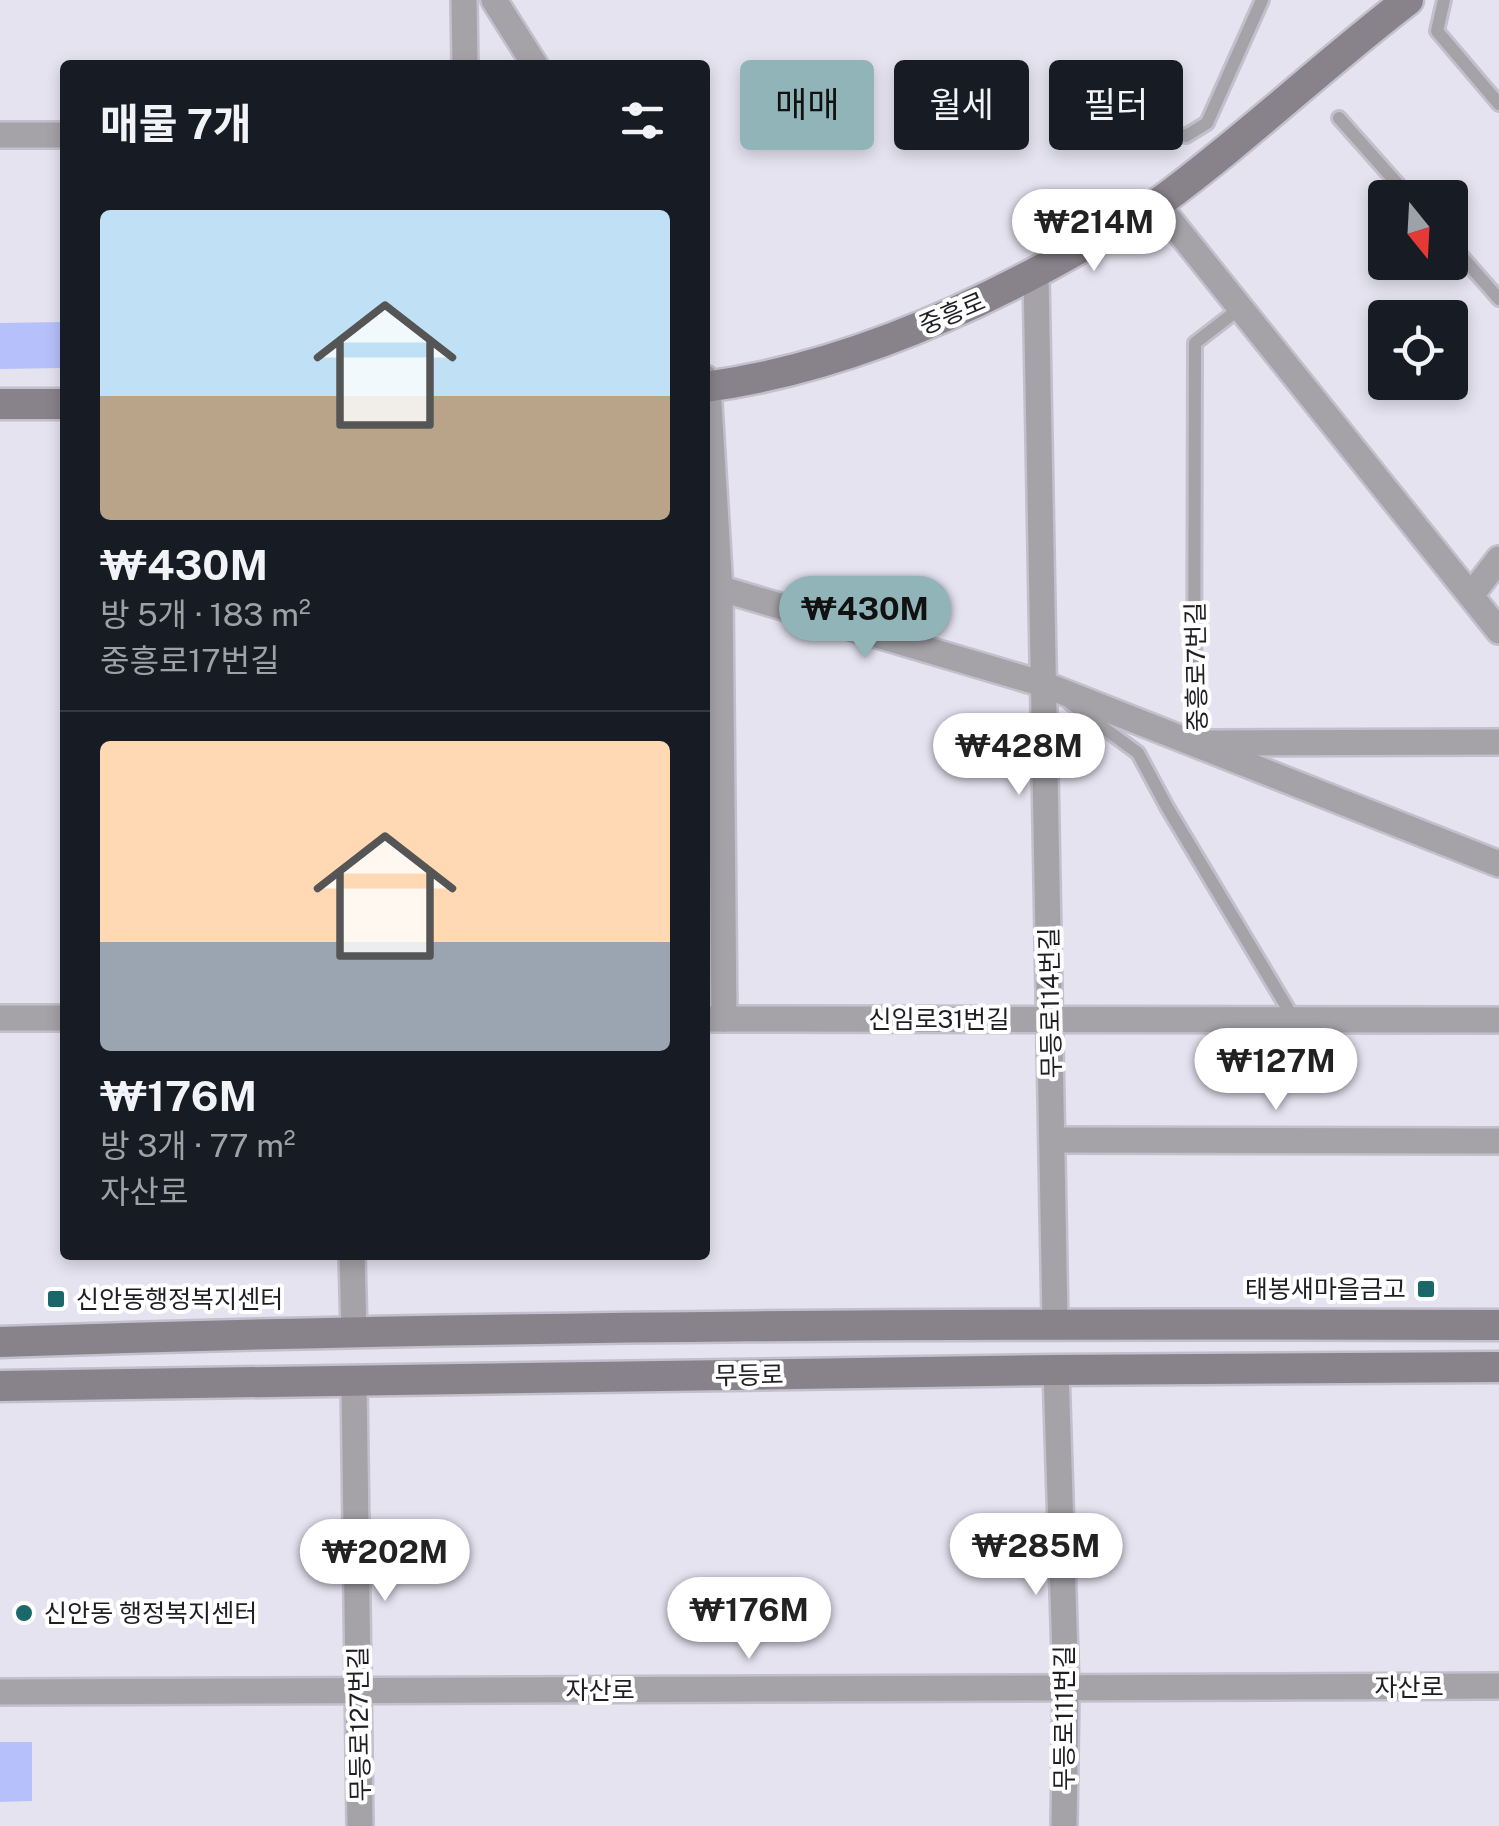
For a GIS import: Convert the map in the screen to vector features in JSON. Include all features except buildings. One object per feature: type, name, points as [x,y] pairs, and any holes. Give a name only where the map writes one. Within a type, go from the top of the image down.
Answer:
[{"type":"street","points":[[464,0],[465,60]]},
{"type":"street","points":[[494,0],[531,60]]},
{"type":"street","name":"중흥로","points":[[710,383],[834,356],[895,337],[973,306],[1036,274],[1158,204],[1408,0]]},
{"type":"street","points":[[0,135],[60,135]]},
{"type":"street","points":[[1158,204],[1499,631]]},
{"type":"street","name":"무등로114번길","points":[[1036,274],[1055,1322]]},
{"type":"street","points":[[0,404],[60,404]]},
{"type":"street","points":[[710,519],[714,1019]]},
{"type":"street","points":[[1472,594],[1499,559]]},
{"type":"street","points":[[712,587],[1044,684],[1499,864]]},
{"type":"street","name":"중흥로7번길","points":[[1194,743],[1499,742]]},
{"type":"street","points":[[0,1018],[60,1018]]},
{"type":"street","name":"신임로31번길","points":[[714,1019],[1499,1020]]},
{"type":"street","points":[[1052,1140],[1499,1141]]},
{"type":"street","points":[[352,1260],[354,1332]]},
{"type":"street","name":"무등로","points":[[0,1342],[354,1332],[1055,1322],[1499,1325]]},
{"type":"street","name":"무등로","points":[[0,1386],[1499,1367]]},
{"type":"street","name":"무등로111번길","points":[[1056,1370],[1066,1688],[1064,1826]]},
{"type":"street","name":"무등로127번길","points":[[354,1382],[360,1826]]},
{"type":"street","name":"자산로","points":[[0,1692],[1499,1686]]},
{"type":"lane","points":[[1183,135],[1206,123],[1262,0]]},
{"type":"lane","points":[[1444,0],[1437,31],[1499,104]]},
{"type":"lane","points":[[1339,118],[1394,180]]},
{"type":"lane","points":[[1468,264],[1499,299]]},
{"type":"lane","name":"중흥로7번길","points":[[1194,743],[1196,343],[1239,309]]},
{"type":"lane","points":[[1044,684],[1138,753],[1294,1019]]},
{"type":"place","name":"태봉새마을금고","points":[[1426,1289]]},
{"type":"place","name":"신안동행정복지센터","points":[[56,1299]]},
{"type":"place","name":"신안동 행정복지센터","points":[[24,1613]]}]
